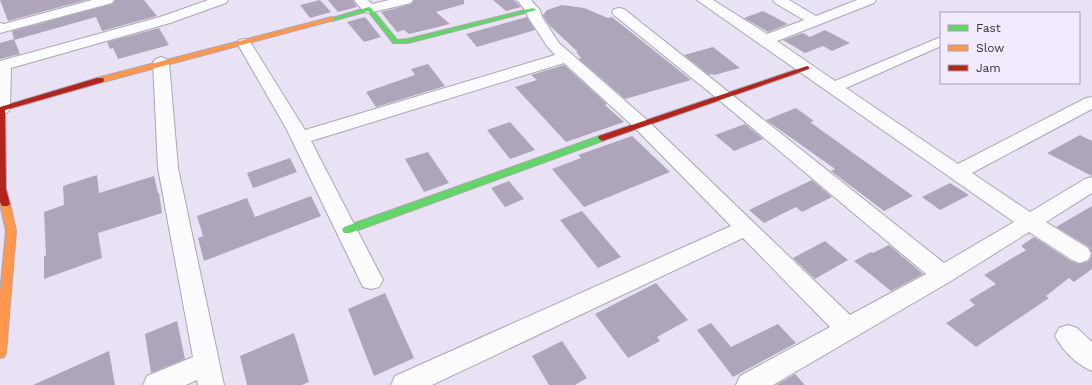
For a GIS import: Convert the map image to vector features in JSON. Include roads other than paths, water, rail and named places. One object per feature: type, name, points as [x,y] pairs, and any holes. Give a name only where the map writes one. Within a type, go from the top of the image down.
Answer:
[{"type":"street","points":[[0,28],[106,0]]},
{"type":"street","points":[[0,354],[4,280],[11,231],[1,189],[2,66],[165,20],[221,0]]},
{"type":"street","points":[[1,109],[161,62],[244,43],[365,4],[406,0]]},
{"type":"street","points":[[704,0],[748,27],[957,173],[1029,222],[1080,254]]},
{"type":"street","points":[[780,0],[816,21]]},
{"type":"street","points":[[766,40],[816,21],[862,1]]},
{"type":"street","points":[[365,4],[395,42],[408,41],[528,5],[554,46],[641,124],[847,328]]},
{"type":"street","points":[[619,12],[725,96],[943,275]]},
{"type":"street","points":[[834,87],[940,41]]},
{"type":"street","points":[[244,43],[300,138],[371,280]]},
{"type":"street","points":[[300,138],[566,57]]},
{"type":"street","points":[[156,385],[209,374],[168,168],[161,62]]},
{"type":"street","points":[[347,230],[641,124],[808,68]]},
{"type":"street","points":[[957,173],[1092,102]]},
{"type":"street","points":[[749,385],[847,328],[943,275],[1092,184]]},
{"type":"street","points":[[404,385],[746,228]]},
{"type":"street","points":[[1068,336],[1092,359]]}]
